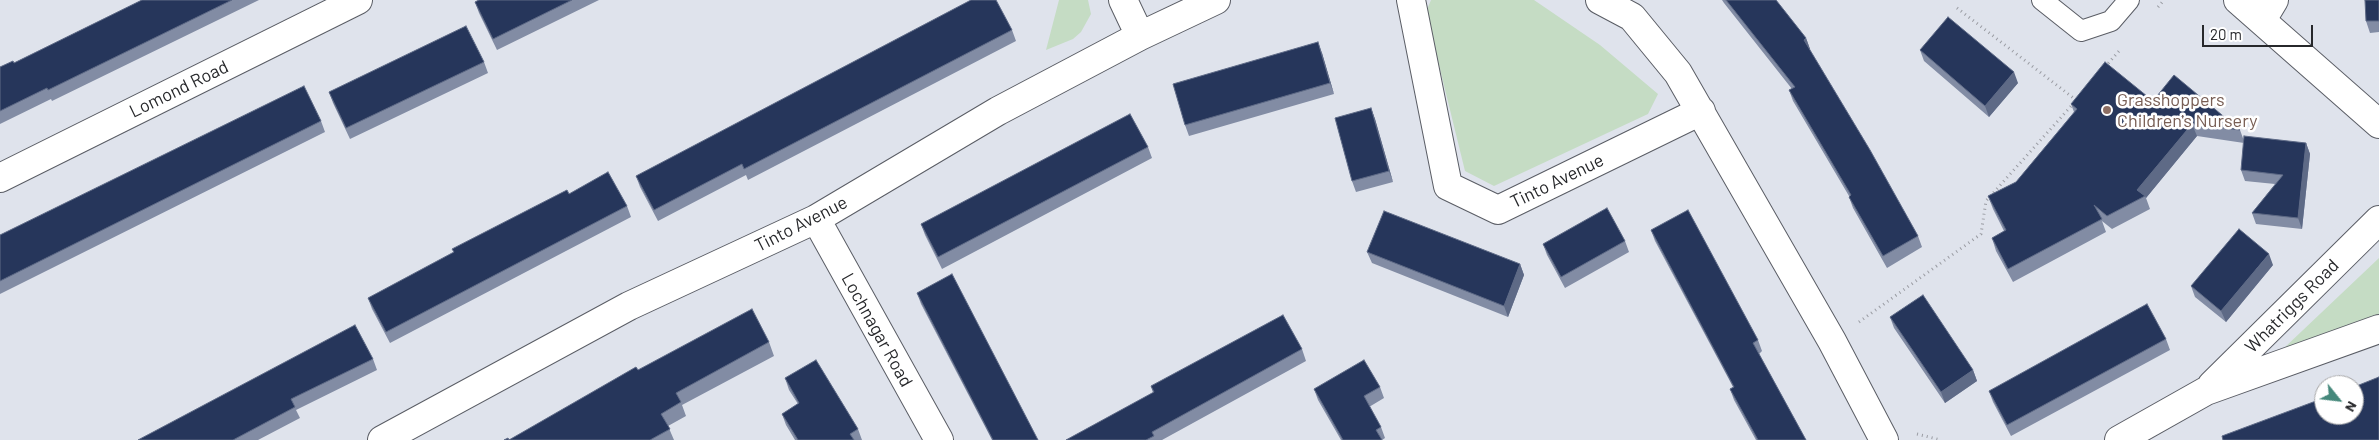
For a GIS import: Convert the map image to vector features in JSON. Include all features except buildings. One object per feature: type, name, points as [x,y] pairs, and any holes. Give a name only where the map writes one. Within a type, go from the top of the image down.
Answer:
[{"type":"street","name":"Lomond Road","points":[[0,178],[358,0]]},
{"type":"street","points":[[1123,0],[1140,36]]},
{"type":"street","name":"Tinto Avenue","points":[[382,440],[628,306],[816,219],[998,111],[1140,36],[1216,0]]},
{"type":"street","name":"Tinto Avenue","points":[[1411,0],[1448,186],[1498,210],[1702,111]]},
{"type":"street","points":[[1600,0],[1632,18],[1678,73],[1702,111],[1832,341],[1884,440]]},
{"type":"street","points":[[2238,0],[2268,10],[2379,124]]},
{"type":"street","name":"Lochnagar Road","points":[[816,219],[939,440]]},
{"type":"street","name":"Whatriggs Road","points":[[2206,391],[2379,220]]},
{"type":"street","name":"Whatriggs Road","points":[[2119,440],[2206,391],[2379,329]]},
{"type":"lane","points":[[2042,0],[2081,32],[2111,21],[2129,0]]},
{"type":"path","points":[[2152,14],[2164,0]]},
{"type":"path","points":[[1957,8],[2076,100]]},
{"type":"path","points":[[2101,72],[2120,50]]},
{"type":"path","points":[[1859,323],[1981,234],[1986,201],[2082,93]]},
{"type":"green space","points":[[1059,0],[1088,0],[1091,14],[1081,32],[1073,39],[1046,50]]},
{"type":"green space","points":[[1431,0],[1534,0],[1600,45],[1658,94],[1648,114],[1494,186],[1465,171],[1426,12]]},
{"type":"green space","points":[[2379,258],[2379,335],[2283,349]]},
{"type":"place","name":"Grasshoppers Children's Nursery","points":[[2107,110]]}]
